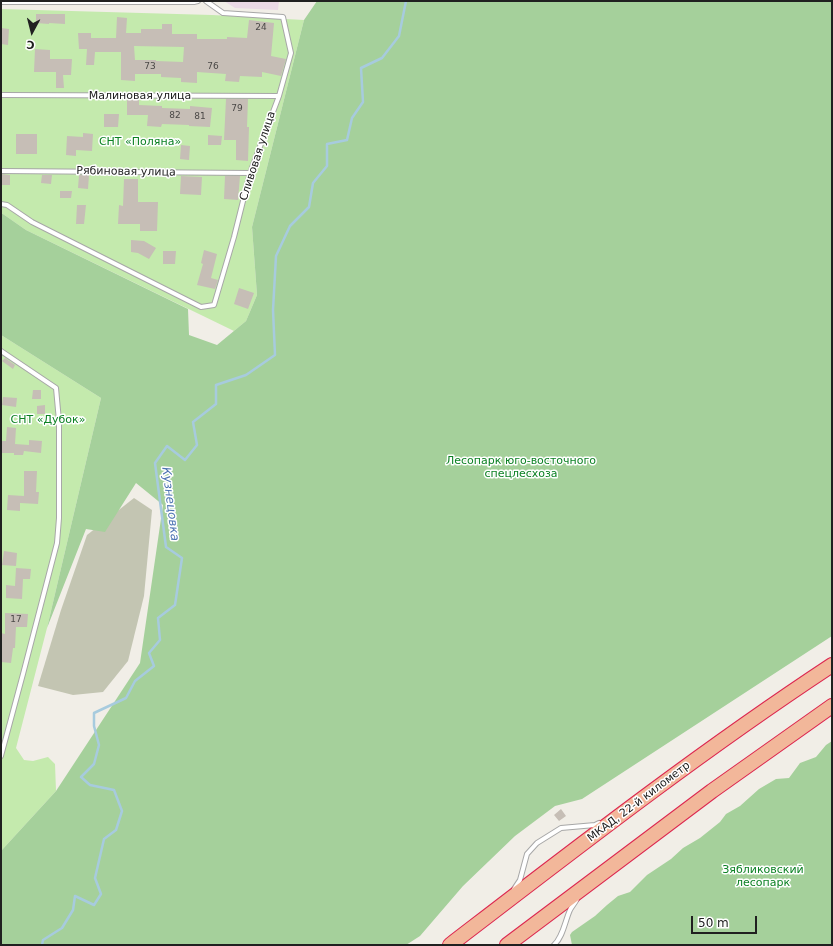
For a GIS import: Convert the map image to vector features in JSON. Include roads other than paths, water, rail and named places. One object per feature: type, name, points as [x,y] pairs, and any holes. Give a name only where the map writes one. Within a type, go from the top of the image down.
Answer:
[{"type":"highway","name":"МКАД, 22-й километр","points":[[450,945],[691,763],[832,665]]},
{"type":"highway","points":[[507,945],[706,796],[832,706]]},
{"type":"lane","points":[[1,2],[198,1]]},
{"type":"lane","name":"Сливовая улица","points":[[1,204],[7,205],[32,222],[201,307],[214,305],[234,237],[250,174],[278,96],[291,53],[284,17],[223,13],[206,1]]},
{"type":"lane","name":"Малиновая улица","points":[[1,95],[278,96]]},
{"type":"lane","name":"Рябиновая улица","points":[[1,171],[250,174]]},
{"type":"lane","points":[[1,351],[56,388],[59,421],[59,518],[57,544],[1,756]]},
{"type":"lane","points":[[505,903],[520,880],[527,854],[537,843],[561,828],[595,825],[627,811]]},
{"type":"lane","points":[[554,945],[563,930],[570,910],[586,885]]},
{"type":"waterway","name":"Кузнецовка","points":[[42,945],[43,940],[62,928],[73,910],[75,896],[94,905],[101,894],[95,878],[104,839],[116,830],[122,811],[114,790],[90,785],[81,777],[94,764],[99,745],[94,726],[94,713],[126,698],[135,681],[154,666],[149,653],[160,640],[158,618],[175,605],[182,558],[166,547],[155,463],[167,446],[185,460],[197,445],[193,422],[216,404],[216,385],[246,375],[275,355],[273,310],[276,256],[290,226],[309,207],[313,183],[327,166],[327,144],[347,140],[352,118],[363,102],[361,68],[382,58],[399,36],[406,1]]},
{"type":"park label","name":"СНТ «Поляна»","points":[[140,142]]},
{"type":"park label","name":"СНТ «Дубок»","points":[[48,420]]},
{"type":"park label","name":"Лесопарк юго-восточного спецлесхоза","points":[[521,467]]},
{"type":"park label","name":"Зябликовский лесопарк","points":[[763,876]]}]
